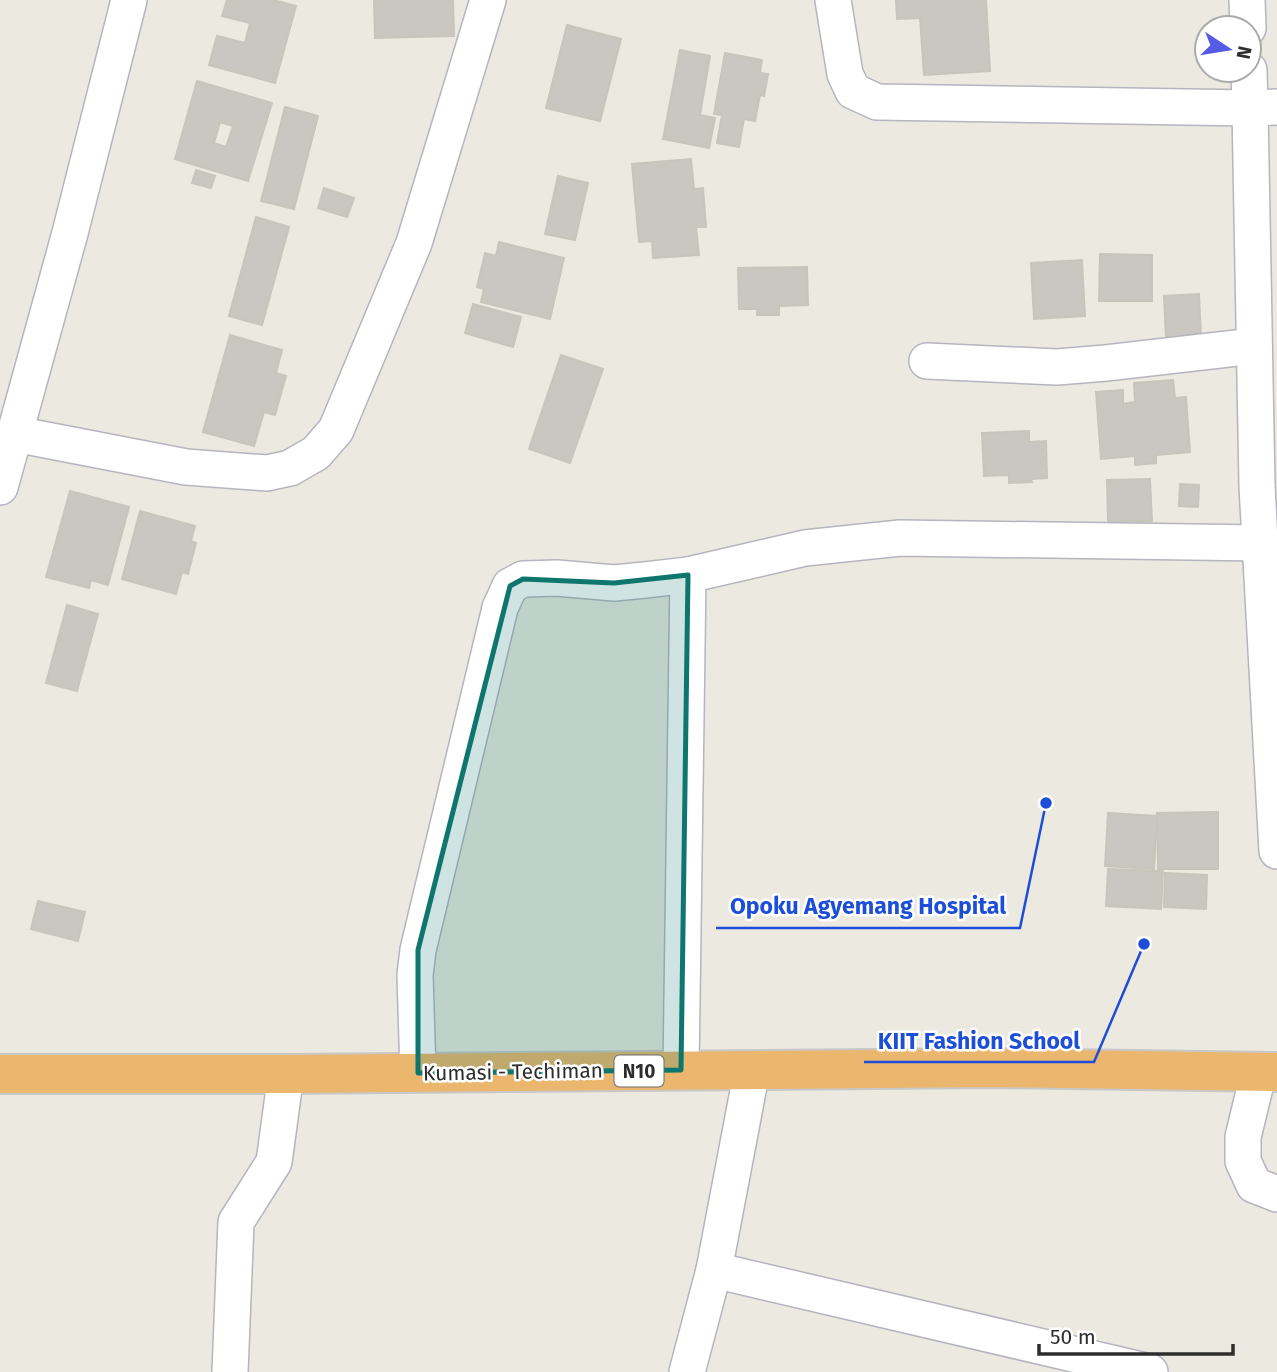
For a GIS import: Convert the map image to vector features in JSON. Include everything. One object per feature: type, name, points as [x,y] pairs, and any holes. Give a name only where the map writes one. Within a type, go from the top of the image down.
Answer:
[{"type":"highway","name":"Kumasi - Techiman","points":[[0,1074],[991,1068],[1268,1072]]},
{"type":"street","points":[[0,487],[66,247],[129,0]]},
{"type":"street","points":[[15,434],[186,467],[267,474],[290,468],[316,453],[336,430],[414,243],[488,0]]},
{"type":"street","points":[[833,0],[845,74],[853,91],[877,102],[1264,107]]},
{"type":"street","points":[[1255,84],[1264,107],[1254,346],[1260,543],[1277,851]]},
{"type":"street","points":[[927,361],[1057,367],[1254,346]]},
{"type":"street","points":[[418,1073],[415,975],[418,950],[500,608],[510,586],[523,579],[556,578],[614,583],[688,575],[805,548],[900,538],[1260,543]]},
{"type":"street","points":[[681,1070],[688,575]]},
{"type":"street","points":[[687,1372],[714,1270],[752,1070]]},
{"type":"street","points":[[1268,1072],[1243,1137],[1243,1161],[1254,1185],[1277,1194]]},
{"type":"street","points":[[230,1372],[236,1222],[274,1162],[286,1074]]},
{"type":"street","points":[[714,1270],[1150,1372]]},
{"type":"highlighted area","points":[[688,575],[681,1070],[418,1073],[418,950],[510,586],[523,579],[614,583]]},
{"type":"building","points":[[227,0],[273,0],[296,6],[275,83],[209,65],[217,36],[245,43],[250,23],[222,16]]},
{"type":"building","points":[[374,0],[453,0],[454,36],[375,38]]},
{"type":"building","points":[[896,0],[986,0],[990,71],[924,75],[920,18],[897,19]]},
{"type":"building","points":[[567,25],[621,39],[600,121],[546,108]]},
{"type":"building","points":[[680,50],[710,56],[700,115],[715,118],[709,148],[663,139]]},
{"type":"building","points":[[725,53],[762,60],[760,73],[768,74],[764,96],[760,95],[755,121],[744,119],[739,147],[717,143],[722,115],[714,114]]},
{"type":"building","points":[[197,81],[272,103],[248,181],[175,159]],"holes":[[[220,122],[233,126],[226,147],[214,143]]]},
{"type":"building","points":[[285,107],[318,116],[294,209],[261,201]]},
{"type":"building","points":[[691,159],[694,189],[703,188],[706,227],[696,227],[699,255],[653,258],[652,241],[639,242],[632,164]]},
{"type":"building","points":[[196,170],[215,176],[211,188],[192,183]]},
{"type":"building","points":[[558,176],[588,183],[575,240],[545,234]]},
{"type":"building","points":[[324,188],[354,198],[347,217],[318,208]]},
{"type":"building","points":[[256,217],[289,227],[262,325],[229,316]]},
{"type":"building","points":[[499,242],[564,258],[550,319],[481,302],[484,289],[477,287],[485,253],[496,256]]},
{"type":"building","points":[[1100,254],[1152,255],[1152,301],[1099,301]]},
{"type":"building","points":[[1082,260],[1085,316],[1034,319],[1031,263]]},
{"type":"building","points":[[807,267],[808,305],[779,306],[779,315],[757,315],[757,309],[739,309],[738,268]]},
{"type":"building","points":[[1199,294],[1201,336],[1166,338],[1164,296]]},
{"type":"building","points":[[473,304],[521,317],[513,347],[465,333]]},
{"type":"building","points":[[230,335],[282,350],[276,373],[286,376],[275,415],[264,412],[254,446],[203,432]]},
{"type":"building","points":[[561,355],[603,369],[570,463],[529,449]]},
{"type":"building","points":[[1173,380],[1175,398],[1186,397],[1190,452],[1156,455],[1156,463],[1135,465],[1135,456],[1101,459],[1096,392],[1123,390],[1123,404],[1135,402],[1134,383]]},
{"type":"building","points":[[1029,431],[1029,442],[1046,441],[1047,478],[1009,483],[1009,475],[984,476],[982,433]]},
{"type":"building","points":[[1150,479],[1152,521],[1108,522],[1107,480]]},
{"type":"building","points":[[1180,484],[1199,485],[1198,507],[1179,506]]},
{"type":"building","points":[[70,491],[129,507],[108,585],[91,580],[89,588],[46,577]]},
{"type":"building","points":[[140,511],[195,526],[191,541],[196,543],[188,574],[182,572],[176,594],[122,579]]},
{"type":"building","points":[[67,605],[98,614],[77,691],[46,683]]},
{"type":"building","points":[[1218,812],[1218,869],[1158,869],[1157,813]]},
{"type":"building","points":[[1108,813],[1157,816],[1154,869],[1105,866]]},
{"type":"building","points":[[1108,869],[1163,871],[1161,909],[1106,906]]},
{"type":"building","points":[[1165,873],[1207,875],[1206,909],[1164,907]]},
{"type":"building","points":[[38,901],[85,912],[78,941],[31,929]]},
{"type":"place","name":"Opoku Agyemang Hospital","points":[[1046,803]]},
{"type":"place","name":"KIIT Fashion School","points":[[1144,944]]}]
